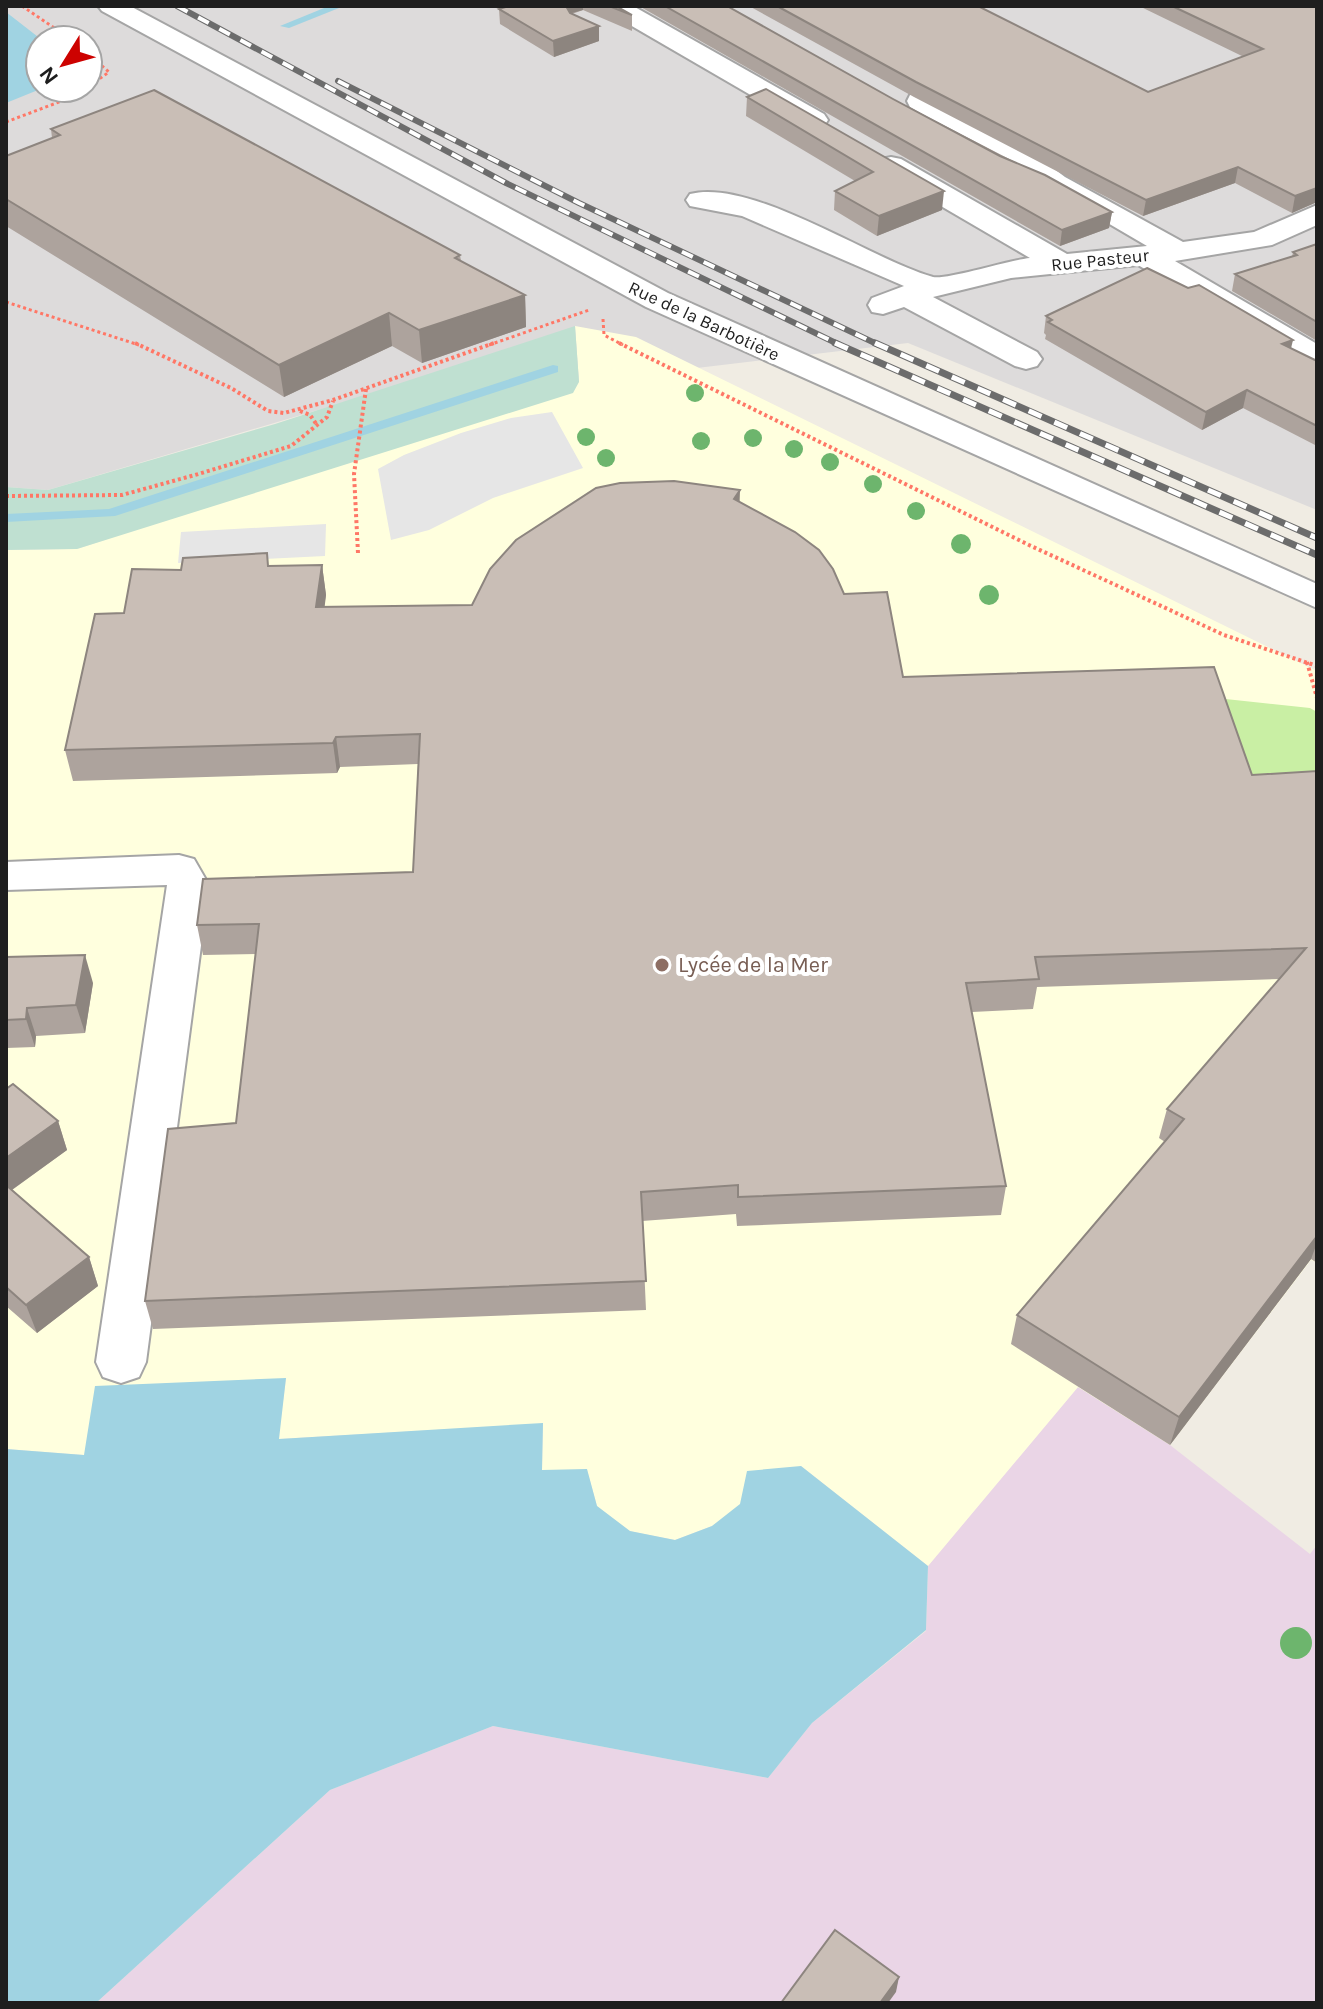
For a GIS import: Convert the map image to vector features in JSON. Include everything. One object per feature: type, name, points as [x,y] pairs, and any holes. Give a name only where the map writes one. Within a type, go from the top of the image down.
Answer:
[{"type":"street","name":"Rue de la Barbotière","points":[[111,6],[657,300],[1317,597]]},
{"type":"street","points":[[615,6],[833,131]]},
{"type":"street","points":[[630,43],[642,49],[698,53]]},
{"type":"street","points":[[889,98],[1010,163],[1054,182],[1179,252]]},
{"type":"street","points":[[920,101],[1023,159],[1054,182]]},
{"type":"street","points":[[874,155],[1062,264]]},
{"type":"street","points":[[725,176],[912,261],[918,293]]},
{"type":"street","points":[[700,200],[749,208],[918,293],[1026,359]]},
{"type":"street","name":"Rue Pasteur","points":[[918,293],[1011,269],[1179,252],[1262,239],[1317,214]]},
{"type":"street","points":[[1143,255],[1317,357]]},
{"type":"street","points":[[6,876],[179,869],[188,885],[121,1362]]},
{"type":"path","points":[[22,6],[48,24]]},
{"type":"path","points":[[6,122],[54,104]]},
{"type":"path","points":[[6,303],[126,339],[231,388],[268,411],[299,410],[333,400],[593,309]]},
{"type":"path","points":[[602,305],[604,335],[635,352],[1056,558],[1224,635],[1317,666]]},
{"type":"path","points":[[358,553],[354,474],[366,389]]},
{"type":"path","points":[[6,496],[122,495],[276,451],[298,441],[327,417],[333,400]]},
{"type":"path","points":[[299,410],[310,415],[317,425]]},
{"type":"path","points":[[1307,661],[1317,698]]},
{"type":"shaded area","points":[[6,6],[1317,6],[1317,510],[908,343],[579,382],[365,396],[48,490],[6,487]]},
{"type":"shaded area","name":"Lycée de la Mer","points":[[575,326],[636,337],[1317,671],[1317,1263],[1311,1260],[1170,1445],[1078,1387],[928,1566],[801,1466],[712,1526],[675,1540],[629,1531],[597,1506],[587,1470],[542,1470],[543,1424],[278,1439],[286,1379],[84,1455],[6,1449],[6,550],[77,549],[579,382]]},
{"type":"shaded area","points":[[575,326],[579,382],[573,393],[77,549],[6,550],[6,487],[48,490],[275,424]]},
{"type":"shaded area","points":[[552,412],[583,468],[493,498],[429,530],[391,540],[378,469],[404,455],[461,433],[511,418]]},
{"type":"shaded area","points":[[326,524],[325,556],[178,563],[181,532]]},
{"type":"shaded area","points":[[1078,1387],[1170,1445],[1310,1554],[1317,1545],[1317,2003],[96,2003],[330,1790],[493,1726],[768,1778],[812,1723],[926,1631],[928,1566]]},
{"type":"green space","points":[[1207,697],[1310,708],[1317,712],[1317,838],[1244,803]]},
{"type":"water","points":[[6,12],[24,26],[24,96],[6,103]]},
{"type":"water","points":[[286,1378],[279,1439],[543,1423],[542,1470],[587,1469],[597,1506],[630,1531],[675,1540],[712,1526],[740,1504],[747,1471],[801,1466],[928,1566],[926,1630],[812,1723],[768,1778],[493,1726],[330,1790],[96,2003],[6,2003],[6,1449],[84,1455],[95,1386]]},
{"type":"building","points":[[509,6],[566,6],[570,13],[599,26],[553,41],[499,9]]},
{"type":"building","points":[[665,6],[727,6],[893,99],[1112,212],[1062,230]]},
{"type":"building","points":[[777,6],[978,6],[1148,92],[1263,49],[1172,6],[1317,6],[1317,188],[1295,196],[1238,167],[1146,200],[916,82]]},
{"type":"building","points":[[766,89],[944,191],[879,216],[835,191],[873,172],[747,97]]},
{"type":"building","points":[[154,90],[460,255],[455,258],[525,295],[419,330],[389,313],[279,365],[6,199],[6,156],[60,135],[51,129]]},
{"type":"building","points":[[1317,244],[1317,322],[1235,274],[1297,255],[1293,252]]},
{"type":"building","points":[[1147,268],[1188,288],[1199,285],[1293,340],[1282,344],[1317,361],[1317,426],[1247,390],[1206,412],[1048,322],[1052,320],[1046,316]]},
{"type":"building","points":[[674,481],[740,490],[734,499],[795,532],[819,550],[833,569],[844,594],[887,592],[903,677],[1214,667],[1252,775],[1317,771],[1317,1236],[1179,1417],[1017,1315],[1184,1119],[1167,1109],[1306,948],[1035,957],[1039,979],[966,983],[1006,1186],[738,1197],[738,1185],[641,1192],[646,1281],[145,1301],[168,1129],[236,1123],[259,924],[197,925],[203,879],[413,872],[420,734],[336,737],[333,743],[65,750],[95,614],[124,613],[132,569],[181,570],[183,558],[267,553],[268,566],[322,565],[316,607],[472,605],[490,569],[516,540],[596,488],[620,483]]},
{"type":"building","points":[[85,955],[76,1005],[27,1008],[26,1019],[6,1020],[6,957]]},
{"type":"building","points":[[13,1084],[58,1121],[6,1158],[6,1089]]},
{"type":"building","points":[[6,1185],[89,1257],[26,1305],[6,1287]]},
{"type":"building","points":[[835,1930],[899,1977],[880,2003],[781,2003]]},
{"type":"waterway","points":[[285,26],[339,6]]},
{"type":"waterway","points":[[6,518],[110,513],[553,369]]},
{"type":"railway","points":[[177,6],[506,183],[840,345]]},
{"type":"railway","points":[[338,81],[579,203],[879,345]]},
{"type":"railway","points":[[835,343],[1317,555]]},
{"type":"railway","points":[[875,343],[1317,538]]},
{"type":"place","name":"Lycée de la Mer","points":[[662,965]]}]
